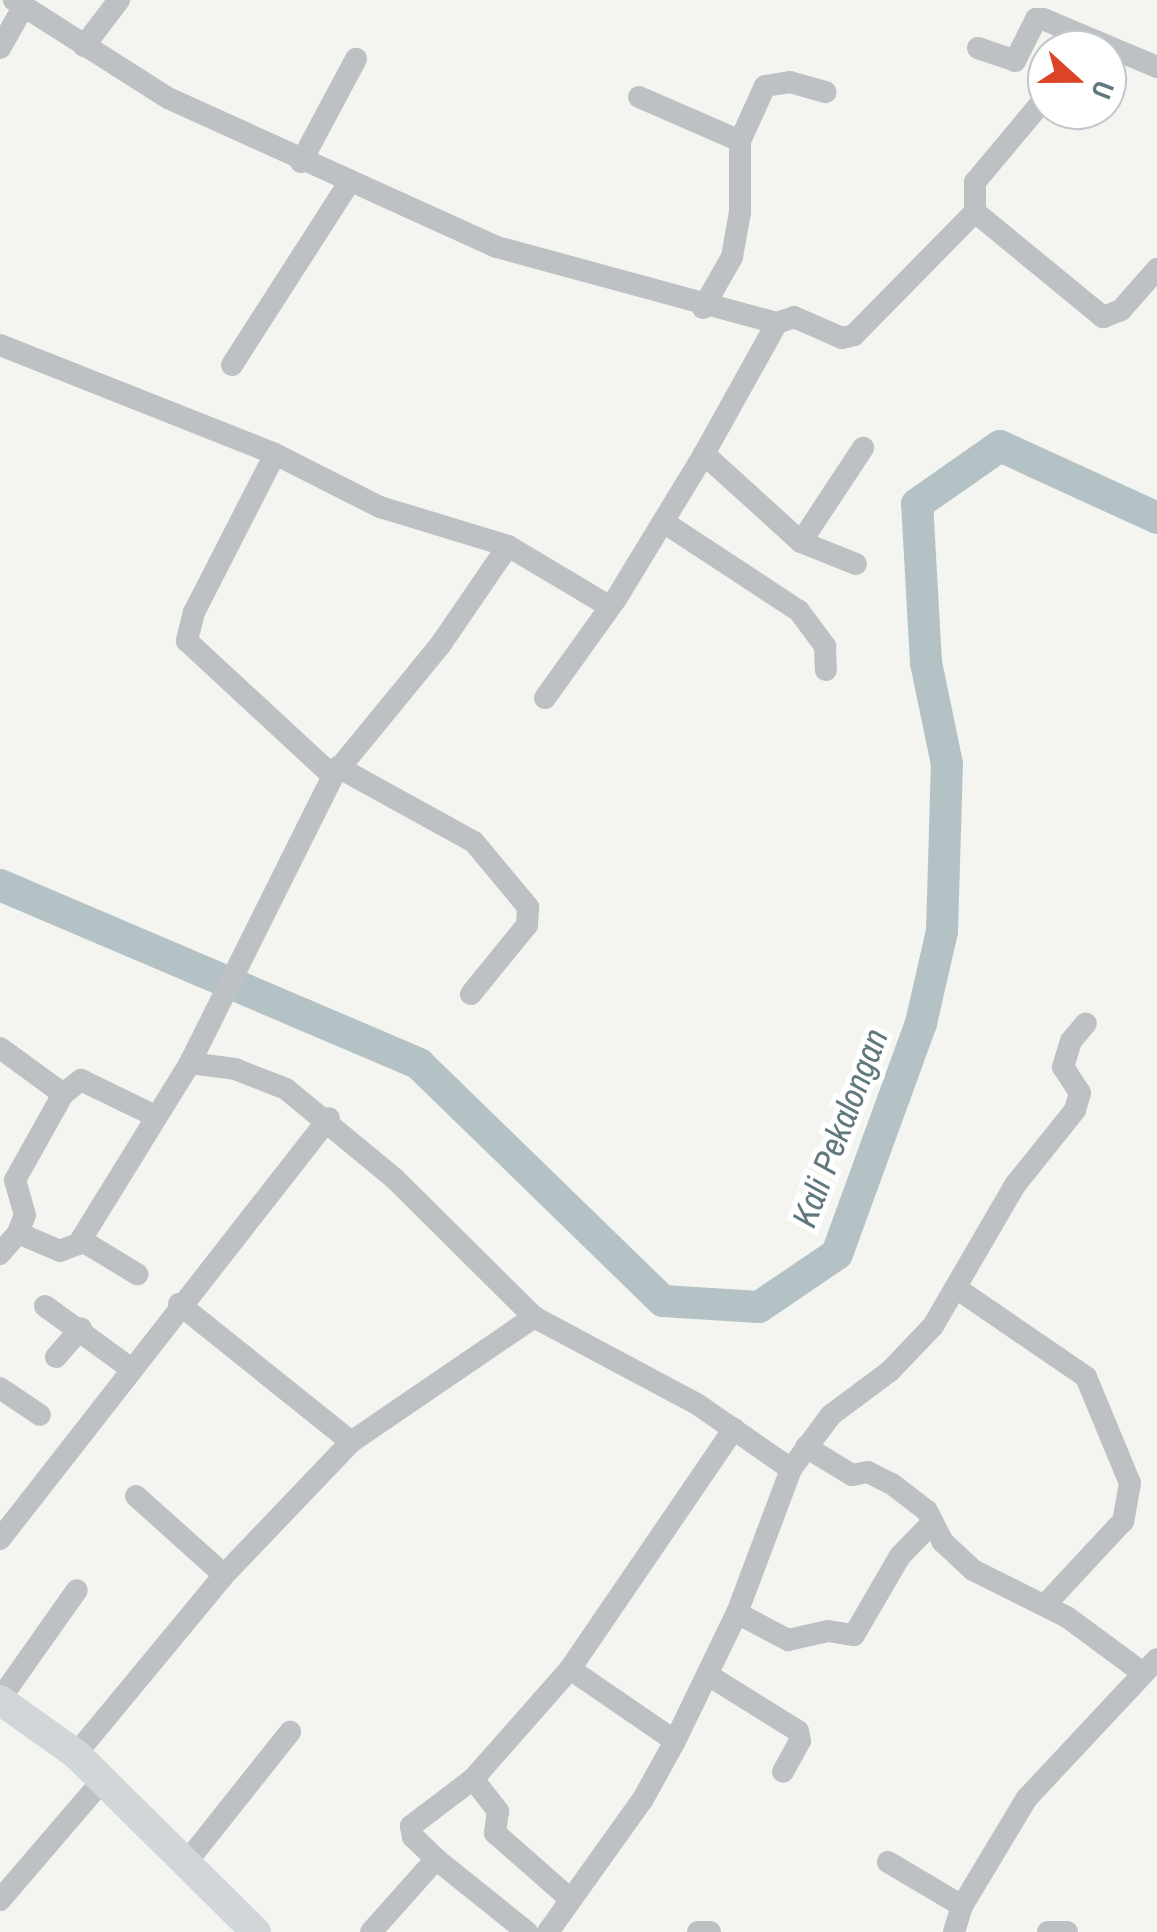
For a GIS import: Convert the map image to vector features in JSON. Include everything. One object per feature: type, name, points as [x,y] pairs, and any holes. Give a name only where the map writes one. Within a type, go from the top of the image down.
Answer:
[{"type":"main road","points":[[0,1700],[76,1754],[256,1932]]},
{"type":"street","points":[[84,46],[119,0]]},
{"type":"street","points":[[0,48],[19,3],[168,98],[301,162],[498,247],[703,308],[777,323],[794,316],[842,338],[854,335],[975,212],[975,182],[1027,120]]},
{"type":"street","points":[[1030,30],[1036,19],[1054,30]]},
{"type":"street","points":[[978,48],[1015,60],[1027,37]]},
{"type":"street","points":[[1127,58],[1157,67]]},
{"type":"street","points":[[301,162],[356,59]]},
{"type":"street","points":[[703,308],[738,230],[740,142],[772,81],[826,92]]},
{"type":"street","points":[[639,96],[740,142]]},
{"type":"street","points":[[232,365],[349,183]]},
{"type":"street","points":[[975,212],[1103,317],[1121,310],[1157,269]]},
{"type":"street","points":[[545,698],[665,522],[777,323]]},
{"type":"street","points":[[0,345],[275,454],[380,507],[508,546],[607,605]]},
{"type":"street","points":[[801,542],[864,448]]},
{"type":"street","points":[[275,454],[194,612],[187,641],[335,772],[474,842],[528,907],[528,924],[471,994]]},
{"type":"street","points":[[704,454],[801,542],[856,564]]},
{"type":"street","points":[[665,522],[798,611],[826,646],[826,670]]},
{"type":"street","points":[[18,1233],[60,1251],[81,1240],[190,1063],[335,772],[441,644],[508,546]]},
{"type":"street","points":[[548,1932],[643,1799],[674,1741],[737,1614],[791,1469],[831,1414],[890,1371],[959,1290],[997,1214],[1076,1110],[1080,1093],[1064,1067],[1065,1055],[1086,1023]]},
{"type":"street","points":[[0,1048],[63,1094]]},
{"type":"street","points":[[190,1063],[234,1069],[286,1088],[329,1118],[534,1317],[734,1428],[791,1469]]},
{"type":"street","points":[[0,1254],[18,1233],[25,1215],[15,1180],[63,1094],[80,1080],[155,1116]]},
{"type":"street","points":[[0,1539],[179,1304],[329,1118]]},
{"type":"street","points":[[81,1240],[136,1274]]},
{"type":"street","points":[[959,1290],[1086,1377],[1130,1483],[1123,1521],[1046,1604]]},
{"type":"street","points":[[179,1304],[351,1442]]},
{"type":"street","points":[[45,1306],[81,1328],[130,1368]]},
{"type":"street","points":[[76,1754],[224,1575],[351,1442],[534,1317]]},
{"type":"street","points":[[56,1357],[81,1328]]},
{"type":"street","points":[[0,1388],[40,1414]]},
{"type":"street","points":[[527,1932],[436,1859],[413,1837],[411,1826],[473,1779],[570,1669],[734,1428]]},
{"type":"street","points":[[806,1447],[852,1475],[868,1472],[892,1484],[933,1522],[973,1570],[1046,1604],[1150,1666],[1026,1798],[962,1906],[956,1931]]},
{"type":"street","points":[[136,1496],[224,1575]]},
{"type":"street","points":[[737,1614],[788,1640],[828,1631],[854,1636],[900,1556],[933,1522]]},
{"type":"street","points":[[0,1700],[77,1590]]},
{"type":"street","points":[[570,1669],[674,1741]]},
{"type":"street","points":[[708,1676],[798,1731],[800,1742],[783,1772]]},
{"type":"street","points":[[185,1864],[290,1732]]},
{"type":"street","points":[[473,1779],[498,1811],[495,1833],[570,1898]]},
{"type":"street","points":[[0,1900],[101,1782]]},
{"type":"street","points":[[371,1932],[436,1859]]},
{"type":"street","points":[[888,1862],[962,1906]]},
{"type":"street","points":[[698,1932],[710,1932]]},
{"type":"street","points":[[1048,1932],[1067,1932]]},
{"type":"waterway","name":"Kali Pekalongan","points":[[0,885],[419,1064],[663,1301],[759,1307],[837,1254],[921,1023],[942,931],[947,764],[926,663],[917,504],[1000,446],[1157,518]]}]
